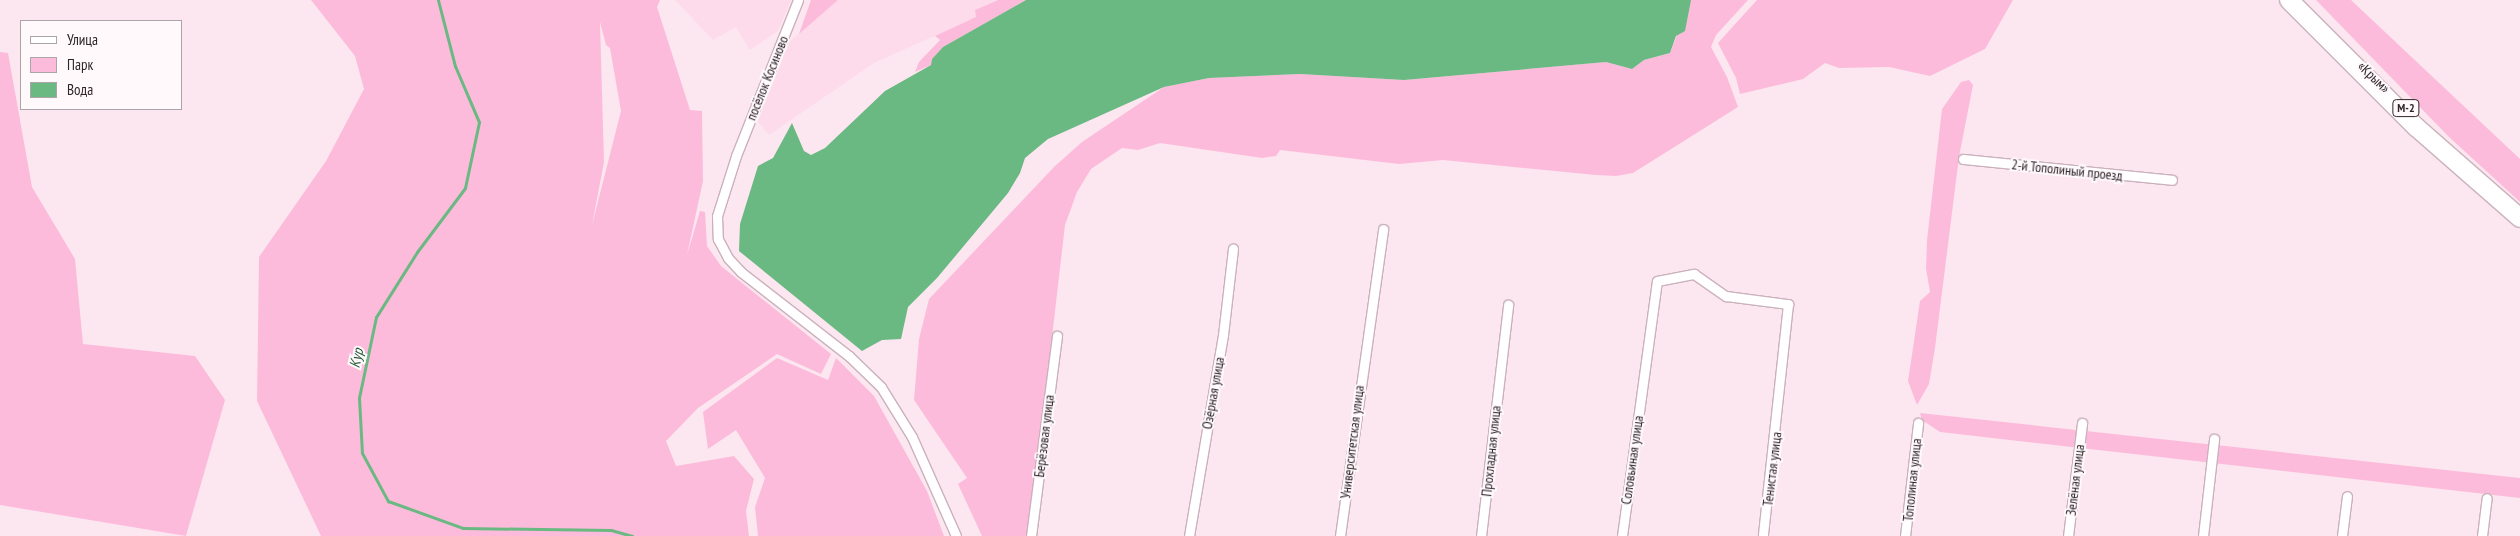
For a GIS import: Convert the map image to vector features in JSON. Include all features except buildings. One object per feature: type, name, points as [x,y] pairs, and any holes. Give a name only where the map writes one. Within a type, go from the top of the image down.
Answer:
[{"type":"highway","points":[[2289,0],[2416,128],[2520,218]]},
{"type":"highway","name":"«Крым»","points":[[2298,0],[2451,152],[2520,211]]},
{"type":"street","name":"посёлок Косиново","points":[[798,0],[736,156],[716,216],[718,239],[728,258],[849,356],[880,387],[912,437],[956,536]]},
{"type":"street","name":"2-й Тополиный проезд","points":[[1962,159],[2172,180]]},
{"type":"street","name":"Университетская улица","points":[[1340,536],[1364,349],[1382,229]]},
{"type":"street","name":"Озёрная улица","points":[[1189,536],[1223,335],[1233,249]]},
{"type":"street","name":"Соловьиная улица","points":[[1622,536],[1657,281],[1694,274],[1726,296],[1788,304],[1780,401]]},
{"type":"street","name":"Прохладная улица","points":[[1481,536],[1508,305]]},
{"type":"street","name":"Берёзовая улица","points":[[1031,536],[1057,336]]},
{"type":"street","name":"Тенистая улица","points":[[1763,536],[1780,401]]},
{"type":"street","name":"Тополиная улица","points":[[1905,536],[1918,423]]},
{"type":"street","name":"Зелёная улица","points":[[2068,536],[2082,423]]},
{"type":"street","points":[[2203,536],[2214,439]]},
{"type":"street","points":[[2342,536],[2347,496]]},
{"type":"street","points":[[2482,536],[2486,498]]},
{"type":"shaded area","points":[[675,0],[791,0],[778,31],[750,50],[736,27],[713,40]]},
{"type":"shaded area","points":[[838,0],[998,0],[975,10],[977,17],[874,63],[769,135],[758,122],[789,42]]},
{"type":"green space","points":[[311,0],[660,0],[657,7],[690,110],[702,111],[703,181],[687,255],[700,211],[705,212],[707,246],[721,266],[831,354],[821,374],[777,354],[698,408],[666,441],[676,466],[734,456],[754,479],[746,511],[749,536],[321,536],[257,401],[259,257],[326,161],[364,89],[355,56]],"holes":[[[600,22],[606,45],[610,48],[621,111],[592,225],[604,162]]]},
{"type":"green space","points":[[811,0],[838,0],[799,34]]},
{"type":"green space","points":[[998,0],[1026,0],[943,47],[932,59],[931,65],[915,72],[919,62],[940,40],[935,36],[976,17],[975,10]]},
{"type":"green space","points":[[1691,0],[1748,0],[1716,35],[1711,47],[1727,77],[1738,107],[1633,173],[1616,176],[1596,175],[1443,160],[1399,164],[1280,150],[1276,156],[1262,158],[1160,143],[1138,150],[1122,148],[1091,169],[1077,192],[1065,225],[1029,536],[982,536],[958,484],[967,478],[914,400],[919,339],[929,299],[1054,167],[1082,142],[1164,87],[1209,78],[1300,74],[1404,80],[1606,62],[1632,69],[1644,60],[1670,53]]},
{"type":"green space","points":[[1757,0],[2013,0],[1985,49],[1930,76],[1889,67],[1839,68],[1825,63],[1803,79],[1740,94],[1736,78],[1718,43]]},
{"type":"green space","points":[[2316,0],[2351,0],[2520,159],[2520,202],[2448,136]]},
{"type":"green space","points":[[0,52],[8,53],[32,187],[75,259],[83,344],[195,356],[225,400],[186,536],[0,505]]},
{"type":"green space","points":[[1969,80],[1973,85],[1959,157],[1935,348],[1929,384],[1917,405],[1908,381],[1920,301],[1930,292],[1926,269],[1927,240],[1942,109],[1961,82]]},
{"type":"green space","points":[[777,358],[828,380],[836,358],[874,396],[927,491],[944,536],[758,536],[755,507],[765,478],[736,430],[708,449],[703,412]]},
{"type":"green space","points":[[1920,413],[2520,478],[2520,498],[1940,432],[1922,420]]},
{"type":"water","points":[[1026,0],[1691,0],[1685,31],[1676,36],[1670,53],[1644,60],[1632,69],[1606,62],[1404,80],[1300,74],[1209,78],[1164,87],[1048,139],[1025,158],[1020,173],[1008,193],[937,278],[908,307],[901,339],[882,340],[862,351],[739,251],[740,224],[758,166],[773,158],[792,123],[804,151],[811,155],[825,148],[885,91],[931,65],[932,59],[943,47]]},
{"type":"waterway","name":"Кур","points":[[438,0],[455,66],[479,122],[465,188],[417,252],[376,317],[359,398],[362,453],[388,501],[463,528],[611,530],[632,536]]}]
